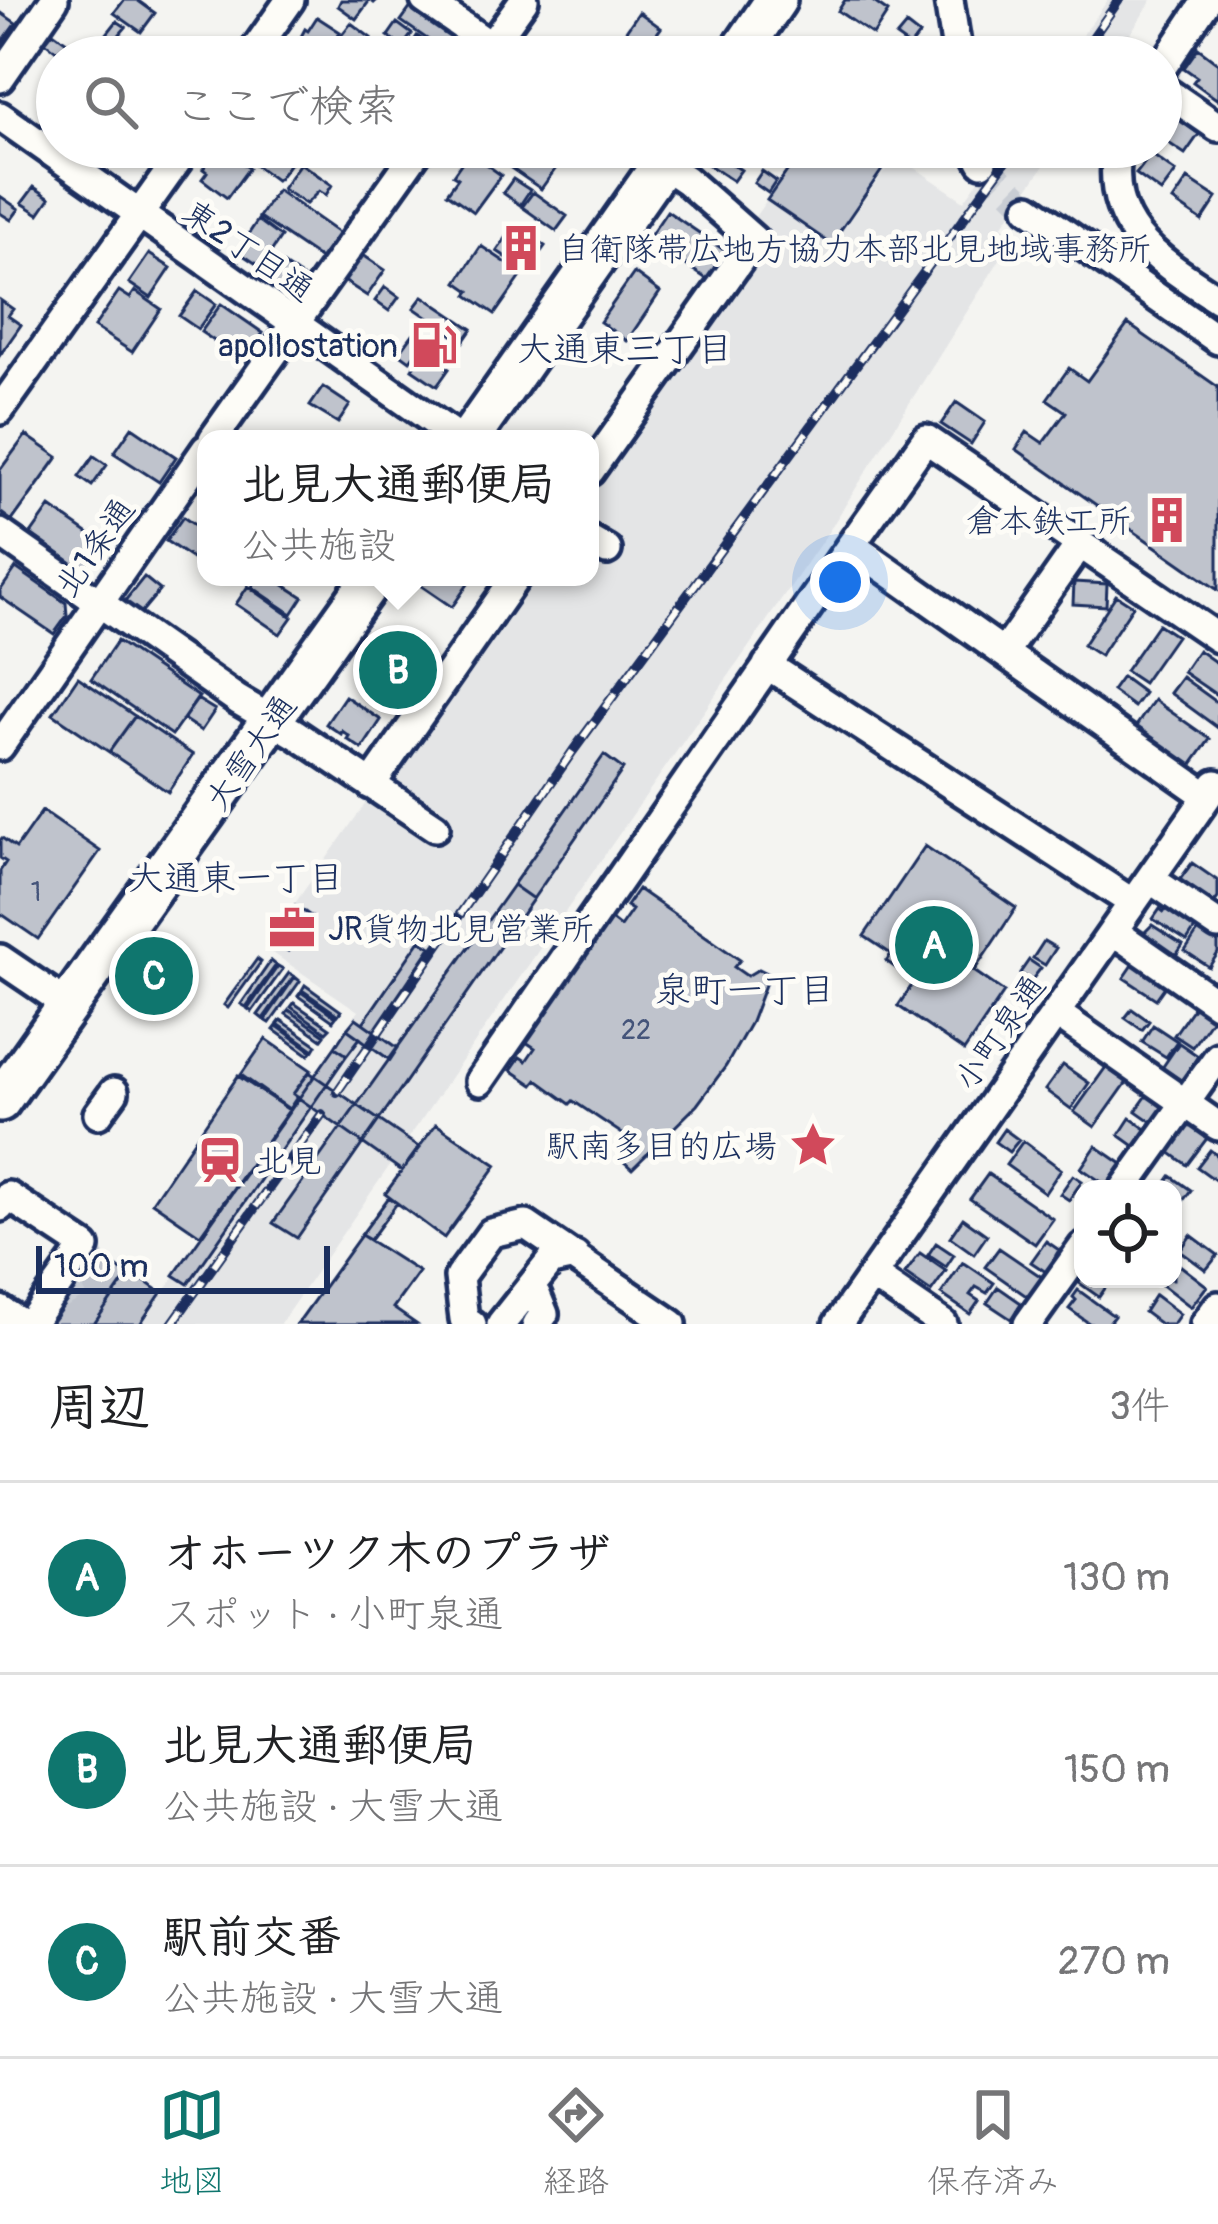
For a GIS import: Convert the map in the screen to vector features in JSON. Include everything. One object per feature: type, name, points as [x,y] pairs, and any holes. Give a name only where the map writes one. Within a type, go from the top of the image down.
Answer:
[{"type":"highway","points":[[751,36],[776,0]]},
{"type":"highway","points":[[475,430],[648,168]]},
{"type":"highway","name":"大雪大通","points":[[0,1101],[367,586]]},
{"type":"street","points":[[0,78],[54,0]]},
{"type":"street","points":[[265,36],[290,0]]},
{"type":"street","points":[[425,0],[472,36]]},
{"type":"street","points":[[504,36],[524,0]]},
{"type":"street","points":[[949,0],[955,36]]},
{"type":"street","points":[[1182,38],[1208,0]]},
{"type":"street","points":[[1182,103],[1218,128]]},
{"type":"street","name":"東2丁目通","points":[[0,116],[36,142]]},
{"type":"street","name":"東2丁目通","points":[[72,168],[446,430]]},
{"type":"street","points":[[0,410],[172,168]]},
{"type":"street","points":[[219,430],[404,168]]},
{"type":"street","points":[[599,458],[754,239],[674,168]]},
{"type":"street","points":[[1118,168],[1118,201],[1141,244],[1218,298]]},
{"type":"street","points":[[1029,208],[1218,340]]},
{"type":"street","points":[[480,1081],[926,439],[1218,638]]},
{"type":"street","name":"北1条通","points":[[0,746],[197,462]]},
{"type":"street","points":[[0,532],[272,722],[435,827]]},
{"type":"street","points":[[851,544],[1213,788]]},
{"type":"street","points":[[1005,651],[1080,544]]},
{"type":"street","points":[[371,784],[510,586]]},
{"type":"street","points":[[767,665],[1133,903]]},
{"type":"street","name":"小町泉通","points":[[838,1324],[1213,788]]},
{"type":"street","points":[[1150,879],[1218,925]]},
{"type":"street","points":[[1113,932],[1218,1004]]},
{"type":"street","points":[[0,959],[68,1005]]},
{"type":"street","points":[[1056,1013],[1218,1126]]},
{"type":"street","points":[[1130,1180],[1218,1058]]},
{"type":"street","points":[[0,1207],[8,1196],[85,1247],[26,1324],[0,1310]]},
{"type":"street","points":[[472,1324],[464,1319],[459,1276],[490,1233],[526,1225],[672,1324]]},
{"type":"street","points":[[501,1324],[551,1261],[575,1256]]},
{"type":"street","points":[[1028,1324],[1074,1259]]},
{"type":"street","points":[[873,1276],[943,1324]]},
{"type":"street","points":[[532,1285],[544,1314],[537,1324]]},
{"type":"street","points":[[1205,1324],[1218,1306]]},
{"type":"shaded area","points":[[1108,0],[1152,0],[1129,36],[1082,36]]},
{"type":"shaded area","points":[[887,168],[915,168],[964,201],[988,168],[1042,168],[1002,226],[1014,237],[829,531],[280,1324],[142,1324],[358,1011],[264,947],[368,800],[372,756],[496,586],[599,586],[599,441],[766,201],[831,246]]},
{"type":"building","points":[[124,0],[137,0],[155,13],[141,32],[114,13]]},
{"type":"building","points":[[341,0],[370,0],[356,19],[338,6]]},
{"type":"building","points":[[845,0],[871,0],[888,12],[873,35],[838,11]]},
{"type":"building","points":[[411,7],[452,36],[423,36],[401,21]]},
{"type":"building","points":[[0,12],[16,23],[3,41],[0,39]]},
{"type":"building","points":[[639,12],[661,28],[655,36],[622,36]]},
{"type":"building","points":[[317,17],[340,32],[337,36],[301,36]]},
{"type":"building","points":[[117,21],[126,27],[123,36],[105,36]]},
{"type":"building","points":[[351,23],[368,36],[341,36]]},
{"type":"building","points":[[397,23],[412,34],[410,36],[388,36]]},
{"type":"building","points":[[906,25],[919,35],[918,36],[897,36]]},
{"type":"building","points":[[1198,48],[1218,63],[1218,100],[1193,82],[1197,77],[1184,68]]},
{"type":"building","points":[[1182,122],[1199,134],[1182,152]]},
{"type":"building","points":[[249,168],[227,198],[202,179],[207,172],[203,169]]},
{"type":"building","points":[[259,168],[286,168],[277,181]]},
{"type":"building","points":[[297,168],[307,168],[332,185],[326,195],[319,191],[306,204],[282,189]]},
{"type":"building","points":[[458,168],[491,168],[501,175],[474,212],[447,193],[458,178],[453,175]]},
{"type":"building","points":[[511,168],[556,168],[541,189]]},
{"type":"building","points":[[714,168],[741,170],[733,181]]},
{"type":"building","points":[[789,168],[883,168],[831,244],[767,200]]},
{"type":"building","points":[[1140,168],[1176,172],[1161,192],[1136,174]]},
{"type":"building","points":[[762,171],[776,181],[768,193],[754,183]]},
{"type":"building","points":[[513,179],[530,190],[520,205],[503,193]]},
{"type":"building","points":[[1188,179],[1217,198],[1202,221],[1173,201]]},
{"type":"building","points":[[34,187],[50,198],[39,214],[22,203]]},
{"type":"building","points":[[277,190],[340,234],[322,260],[259,217]]},
{"type":"building","points":[[533,192],[567,216],[556,231],[522,207]]},
{"type":"building","points":[[0,196],[19,209],[11,220],[0,213]]},
{"type":"building","points":[[667,211],[727,252],[708,280],[648,239]]},
{"type":"building","points":[[258,220],[281,237],[261,267],[237,251]]},
{"type":"building","name":"自衛隊帯広地方協力本部北見地域事務所","points":[[515,225],[545,246],[527,271],[497,251]]},
{"type":"building","points":[[481,246],[523,274],[495,314],[457,282]]},
{"type":"building","points":[[360,253],[385,270],[367,296],[341,279]]},
{"type":"building","points":[[149,254],[171,268],[151,298],[129,283]]},
{"type":"building","points":[[271,256],[307,281],[295,299],[262,277]]},
{"type":"building","points":[[634,273],[660,292],[627,341],[600,322]]},
{"type":"building","points":[[385,287],[399,297],[389,311],[375,301]]},
{"type":"building","points":[[119,291],[130,298],[135,291],[161,309],[132,352],[94,327]]},
{"type":"building","points":[[197,291],[216,304],[198,329],[179,316]]},
{"type":"building","points":[[423,296],[472,329],[463,342],[414,308]]},
{"type":"building","points":[[0,300],[13,309],[8,316],[21,325],[0,355]]},
{"type":"building","points":[[221,304],[263,333],[244,361],[201,332]]},
{"type":"building","name":"倉本鉄工所","points":[[1128,324],[1218,387],[1218,590],[1016,449],[1027,432],[1043,443],[1066,412],[1047,399],[1069,368],[1087,381]]},
{"type":"building","points":[[413,334],[424,341],[410,361],[399,353]]},
{"type":"building","points":[[423,352],[449,369],[437,386],[412,369]]},
{"type":"building","points":[[323,387],[350,405],[338,423],[310,406]]},
{"type":"building","points":[[956,402],[985,422],[971,444],[941,424]]},
{"type":"building","points":[[132,427],[176,457],[159,482],[114,453]]},
{"type":"building","points":[[26,435],[58,457],[12,521],[0,512],[0,470]]},
{"type":"building","points":[[94,456],[107,465],[92,486],[79,477]]},
{"type":"building","points":[[50,507],[103,544],[83,571],[31,534]]},
{"type":"building","points":[[183,517],[197,527],[197,562],[166,541]]},
{"type":"building","points":[[16,568],[66,603],[67,616],[54,634],[0,597]]},
{"type":"building","points":[[144,577],[160,590],[140,614],[124,602]]},
{"type":"building","points":[[1074,582],[1107,584],[1106,606],[1073,604]]},
{"type":"building","points":[[248,586],[292,617],[280,634],[236,604]]},
{"type":"building","points":[[286,586],[303,597],[292,614],[252,587]]},
{"type":"building","points":[[421,586],[467,586],[452,607]]},
{"type":"building","points":[[1116,595],[1133,606],[1100,656],[1083,645]]},
{"type":"building","points":[[1158,624],[1176,636],[1143,683],[1125,671]]},
{"type":"building","points":[[117,641],[199,697],[172,735],[91,679]]},
{"type":"building","points":[[386,646],[425,674],[410,695],[371,667]]},
{"type":"building","points":[[1198,650],[1218,664],[1218,696],[1183,672]]},
{"type":"building","points":[[78,677],[135,716],[109,752],[53,714]]},
{"type":"building","points":[[1122,677],[1144,693],[1134,707],[1112,691]]},
{"type":"building","points":[[1182,677],[1218,703],[1218,728],[1170,693]]},
{"type":"building","points":[[345,696],[381,720],[362,749],[326,724]]},
{"type":"building","points":[[197,699],[215,710],[201,731],[183,719]]},
{"type":"building","points":[[1154,700],[1210,739],[1190,767],[1134,729]]},
{"type":"building","points":[[135,716],[193,755],[168,792],[109,752]]},
{"type":"building","points":[[604,755],[623,769],[533,899],[513,885]]},
{"type":"building","points":[[42,811],[100,851],[38,939],[0,913],[0,871],[6,862],[0,858],[0,840],[16,848]]},
{"type":"building","points":[[925,846],[1016,908],[974,971],[1004,992],[964,1051],[898,1006],[920,973],[906,963],[900,971],[886,961],[891,954],[864,936]]},
{"type":"building","points":[[1192,863],[1218,881],[1218,898],[1212,906],[1178,882]]},
{"type":"building","points":[[513,885],[533,899],[297,1238],[273,1223]]},
{"type":"building","points":[[638,889],[740,960],[734,967],[747,976],[759,969],[769,974],[751,1022],[726,1066],[697,1105],[632,1169],[622,1160],[630,1139],[537,1080],[533,1085],[511,1070],[535,1048],[520,1038],[606,916],[620,927]]},
{"type":"building","points":[[1171,901],[1200,921],[1187,941],[1153,919]]},
{"type":"building","name":"JR貨物北見営業所","points":[[295,905],[312,917],[288,951],[271,940]]},
{"type":"building","points":[[1152,925],[1183,945],[1172,961],[1138,939]]},
{"type":"building","points":[[1201,927],[1218,939],[1218,953],[1209,967],[1185,951]]},
{"type":"building","points":[[420,940],[431,947],[374,1031],[363,1023]]},
{"type":"building","points":[[1044,941],[1056,948],[1045,965],[1033,958]]},
{"type":"building","points":[[257,959],[261,962],[228,1008],[224,1005]]},
{"type":"building","points":[[1029,960],[1041,968],[1031,981],[1020,973]]},
{"type":"building","points":[[146,961],[170,979],[162,991],[137,973]]},
{"type":"building","points":[[271,961],[276,965],[246,1007],[241,1004]]},
{"type":"building","points":[[1135,962],[1168,982],[1156,999],[1124,978]]},
{"type":"building","points":[[278,966],[283,969],[252,1012],[248,1009]]},
{"type":"building","points":[[289,973],[294,976],[263,1019],[258,1015]]},
{"type":"building","points":[[295,977],[300,981],[270,1023],[265,1020]]},
{"type":"building","points":[[305,985],[341,1011],[338,1015],[302,990]]},
{"type":"building","points":[[301,992],[336,1017],[333,1021],[298,996]]},
{"type":"building","points":[[294,1003],[330,1028],[326,1032],[291,1007]]},
{"type":"building","points":[[1195,1005],[1213,1017],[1192,1047],[1174,1035]]},
{"type":"building","points":[[1132,1009],[1149,1021],[1142,1030],[1125,1018]]},
{"type":"building","points":[[289,1010],[325,1035],[322,1039],[286,1014]]},
{"type":"building","points":[[356,1018],[398,1048],[390,1060],[347,1029]]},
{"type":"building","points":[[281,1020],[317,1045],[314,1050],[278,1024]]},
{"type":"building","points":[[1153,1025],[1177,1041],[1166,1057],[1142,1042]]},
{"type":"building","points":[[277,1026],[312,1051],[309,1055],[274,1030]]},
{"type":"building","points":[[347,1029],[360,1038],[347,1055],[335,1047]]},
{"type":"building","points":[[266,1039],[311,1070],[293,1094],[297,1097],[289,1109],[241,1075]]},
{"type":"building","points":[[1179,1043],[1198,1056],[1182,1081],[1162,1068]]},
{"type":"building","points":[[335,1047],[347,1055],[188,1284],[174,1275]]},
{"type":"building","points":[[1063,1065],[1089,1083],[1071,1109],[1045,1090]]},
{"type":"building","points":[[1106,1067],[1127,1082],[1095,1127],[1074,1112]]},
{"type":"building","points":[[309,1072],[420,1148],[402,1171],[293,1094]]},
{"type":"building","points":[[238,1076],[289,1110],[200,1235],[152,1202]]},
{"type":"building","points":[[1148,1094],[1168,1108],[1156,1125],[1136,1111]]},
{"type":"building","points":[[1130,1118],[1149,1131],[1137,1148],[1119,1135]]},
{"type":"building","points":[[1189,1123],[1208,1137],[1187,1165],[1169,1152]]},
{"type":"building","points":[[436,1124],[497,1165],[444,1238],[385,1194]]},
{"type":"building","points":[[1004,1129],[1019,1140],[1009,1152],[995,1142]]},
{"type":"building","points":[[1023,1141],[1061,1169],[1045,1193],[1006,1165]]},
{"type":"building","points":[[1096,1146],[1122,1164],[1111,1180],[1098,1180],[1081,1168]]},
{"type":"building","points":[[1210,1150],[1218,1156],[1218,1182],[1197,1167]]},
{"type":"building","points":[[988,1174],[1053,1219],[1035,1244],[970,1199]]},
{"type":"building","points":[[1073,1175],[1080,1180],[1074,1180],[1069,1200],[1060,1194]]},
{"type":"building","points":[[389,1197],[397,1203],[370,1240],[361,1235]]},
{"type":"building","points":[[963,1218],[987,1235],[974,1254],[950,1237]]},
{"type":"building","points":[[361,1235],[419,1272],[393,1308],[416,1324],[297,1324]]},
{"type":"building","points":[[1191,1235],[1218,1255],[1206,1270],[1182,1248]]},
{"type":"building","points":[[1046,1241],[1059,1250],[1060,1258],[1049,1274],[1031,1262]]},
{"type":"building","points":[[936,1243],[954,1255],[946,1267],[928,1255]]},
{"type":"building","points":[[85,1247],[128,1275],[94,1324],[30,1324]]},
{"type":"building","points":[[999,1248],[1049,1282],[1035,1302],[985,1267]]},
{"type":"building","points":[[920,1253],[946,1271],[931,1292],[905,1274]]},
{"type":"building","points":[[963,1262],[994,1283],[987,1293],[976,1287],[970,1295],[979,1301],[970,1314],[941,1294]]},
{"type":"building","points":[[1182,1267],[1207,1286],[1191,1307],[1166,1288],[1182,1288]]},
{"type":"building","points":[[131,1271],[161,1293],[140,1324],[94,1324]]},
{"type":"building","points":[[998,1287],[1021,1303],[1011,1319],[987,1303]]},
{"type":"building","points":[[1078,1290],[1114,1316],[1108,1324],[1090,1324],[1069,1309]]},
{"type":"building","points":[[1155,1295],[1180,1314],[1173,1324],[1160,1324],[1144,1312]]},
{"type":"tunnel","points":[[988,168],[1029,208]]},
{"type":"tunnel","points":[[85,1247],[99,1272]]},
{"type":"tunnel","points":[[62,1279],[75,1302]]},
{"type":"railway","points":[[1094,36],[1119,0]]},
{"type":"railway","points":[[337,1092],[573,751],[1001,168]]},
{"type":"railway","points":[[172,1324],[322,1114]]},
{"type":"place","name":"自衛隊帯広地方協力本部北見地域事務所","points":[[521,248]]},
{"type":"place","name":"apollostation","points":[[434,345]]},
{"type":"place","name":"倉本鉄工所","points":[[1167,520]]},
{"type":"place","name":"北見大通郵便局","points":[[398,670]]},
{"type":"place","name":"JR貨物北見営業所","points":[[292,928]]},
{"type":"place","name":"オホーツク木のプラザ","points":[[934,945]]},
{"type":"place","name":"駅前交番","points":[[154,976]]},
{"type":"place","name":"駅南多目的広場","points":[[813,1145]]},
{"type":"place","name":"北見","points":[[220,1160]]},
{"type":"district","name":"大通東三丁目","points":[[625,348]]},
{"type":"district","name":"大通東一丁目","points":[[236,877]]},
{"type":"district","name":"泉町一丁目","points":[[745,989]]}]
